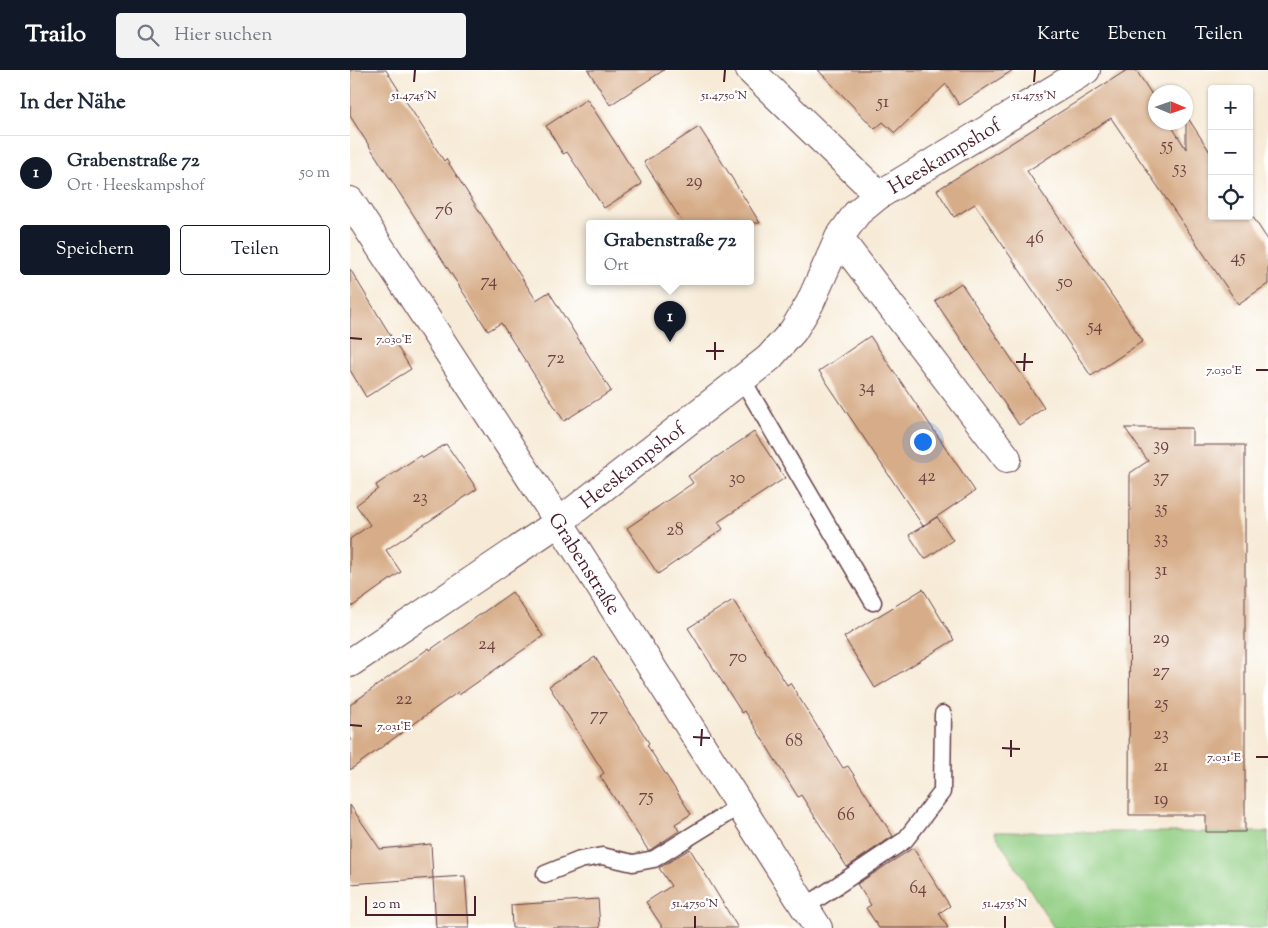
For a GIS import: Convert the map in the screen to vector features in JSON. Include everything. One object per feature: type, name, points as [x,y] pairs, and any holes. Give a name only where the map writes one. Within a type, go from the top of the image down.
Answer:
[{"type":"street","name":"Heeskampshof","points":[[750,70],[879,195]]},
{"type":"street","name":"Heeskampshof","points":[[350,663],[559,522],[768,358],[793,331],[810,303],[839,238],[857,212],[879,195],[1086,70]]},
{"type":"street","name":"Grabenstraße","points":[[350,202],[559,522],[812,917]]},
{"type":"street","points":[[839,238],[1007,458]]},
{"type":"lane","points":[[742,379],[873,602]]},
{"type":"lane","points":[[812,917],[905,840],[942,792],[943,714]]},
{"type":"lane","points":[[545,874],[580,860],[602,856],[632,863],[654,859],[740,805]]},
{"type":"green space","points":[[994,832],[1268,832],[1267,928],[1054,928]]},
{"type":"building","points":[[350,70],[386,70],[444,161],[446,159],[536,300],[549,292],[611,391],[564,421],[501,323],[488,331],[350,116]]},
{"type":"building","points":[[588,70],[664,70],[610,105]]},
{"type":"building","points":[[818,70],[1013,70],[959,105],[946,84],[895,133],[883,122],[875,129]]},
{"type":"building","points":[[1127,70],[1136,70],[1148,89],[1148,130],[1174,130],[1186,149],[1186,130],[1193,130],[1193,126],[1208,149],[1208,220],[1253,220],[1253,217],[1268,240],[1268,284],[1238,304],[1111,118],[1027,171],[1143,341],[1091,376],[975,204],[954,217],[937,190]]},
{"type":"building","points":[[587,99],[642,184],[604,208],[567,152],[563,154],[546,126]]},
{"type":"building","points":[[699,127],[760,223],[754,223],[754,220],[681,220],[644,162]]},
{"type":"building","points":[[350,269],[411,369],[366,397],[350,370]]},
{"type":"building","points":[[961,283],[1044,408],[1019,425],[935,301]]},
{"type":"building","points":[[870,336],[975,491],[923,526],[819,371]]},
{"type":"building","points":[[1125,428],[1192,428],[1192,445],[1245,445],[1245,832],[1206,832],[1206,815],[1129,815],[1130,473],[1148,461]]},
{"type":"building","points":[[754,432],[785,478],[718,522],[723,529],[658,574],[627,528],[693,483],[688,476]]},
{"type":"building","points":[[446,444],[477,489],[386,550],[401,572],[350,608],[350,539],[370,525],[356,505],[378,489],[376,485],[421,455],[423,458]]},
{"type":"building","points":[[937,517],[953,540],[925,559],[909,535]]},
{"type":"building","points":[[923,589],[954,640],[875,688],[844,637]]},
{"type":"building","points":[[512,592],[543,636],[459,695],[458,692],[350,770],[350,705],[429,648],[430,650]]},
{"type":"building","points":[[733,600],[787,685],[790,683],[843,768],[848,766],[893,836],[847,867],[801,795],[798,797],[745,711],[742,713],[688,628]]},
{"type":"building","points":[[595,657],[649,743],[647,745],[691,814],[675,824],[679,831],[650,850],[648,850],[600,776],[604,773],[549,686]]},
{"type":"building","points":[[350,805],[380,849],[431,844],[433,878],[350,884]]},
{"type":"building","points":[[913,848],[950,906],[939,913],[948,928],[879,928],[866,908],[871,905],[857,884]]},
{"type":"building","points":[[690,849],[738,928],[663,928],[646,902],[671,886],[659,868]]},
{"type":"building","points":[[465,876],[469,928],[436,928],[433,878]]},
{"type":"building","points":[[598,899],[600,928],[512,928],[511,905]]},
{"type":"place","name":"Grabenstraße 72","points":[[670,342]]}]
